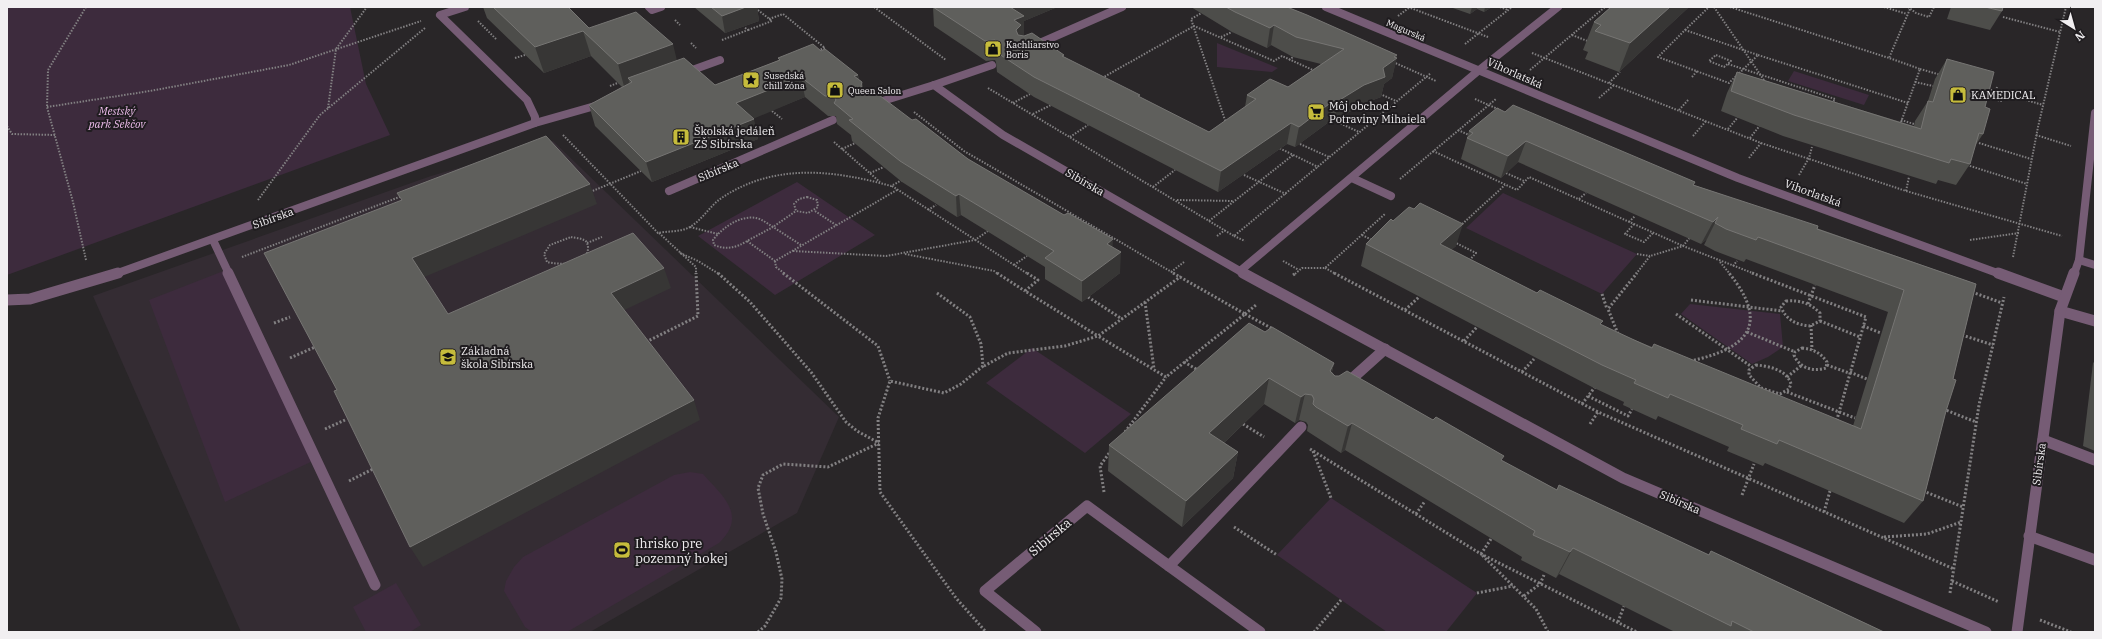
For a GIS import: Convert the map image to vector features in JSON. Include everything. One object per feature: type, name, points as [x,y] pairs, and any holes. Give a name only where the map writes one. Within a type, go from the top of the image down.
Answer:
[{"type":"street","points":[[465,7],[440,14],[527,100],[535,117],[535,123]]},
{"type":"street","points":[[649,7],[652,10],[661,7]]},
{"type":"street","points":[[1022,51],[1122,7]]},
{"type":"street","name":"Magurská","points":[[1326,7],[1478,71]]},
{"type":"street","name":"Vihorlatská","points":[[1558,7],[1478,71],[1738,178],[2064,296]]},
{"type":"street","points":[[677,76],[716,61]]},
{"type":"street","points":[[869,105],[966,75],[992,64]]},
{"type":"street","points":[[1240,272],[1478,71]]},
{"type":"street","name":"Sibírska","points":[[934,85],[1003,135],[1240,272],[1386,349],[1623,478],[1986,632]]},
{"type":"street","name":"Sibírska","points":[[7,300],[30,299],[91,282],[213,240],[535,123],[610,101]]},
{"type":"street","points":[[2064,296],[2079,260],[2095,113]]},
{"type":"street","name":"Sibírska","points":[[668,191],[833,120]]},
{"type":"street","points":[[1352,178],[1391,196]]},
{"type":"street","points":[[213,240],[375,585]]},
{"type":"street","points":[[2079,260],[2095,265]]},
{"type":"street","name":"Sibírska","points":[[2017,632],[2060,311],[2064,296]]},
{"type":"street","points":[[2060,311],[2095,321]]},
{"type":"street","points":[[1337,392],[1386,349]]},
{"type":"street","points":[[1169,566],[1301,427]]},
{"type":"street","points":[[2043,440],[2095,460]]},
{"type":"street","name":"Sibírska","points":[[1036,632],[985,591],[1087,506],[1260,632]]},
{"type":"street","points":[[2029,536],[2095,560]]},
{"type":"path","points":[[86,7],[48,70],[47,107],[73,202],[91,282]]},
{"type":"path","points":[[328,109],[336,49],[355,21],[367,7]]},
{"type":"path","points":[[719,41],[772,21],[754,7]]},
{"type":"path","points":[[874,7],[966,75],[1234,236],[1478,33],[1512,7]]},
{"type":"path","points":[[1396,17],[1410,7],[1750,138],[1906,191],[2019,225],[2082,242]]},
{"type":"path","points":[[1500,7],[1508,10]]},
{"type":"path","points":[[1545,58],[1605,7]]},
{"type":"path","points":[[1710,7],[1658,57],[1736,85]]},
{"type":"path","points":[[1714,7],[1768,87]]},
{"type":"path","points":[[1730,7],[1943,76]]},
{"type":"path","points":[[1884,7],[1908,14]]},
{"type":"path","points":[[1889,58],[1908,14],[1909,8],[1916,13],[1930,17],[1934,7]]},
{"type":"path","points":[[1946,615],[1976,422],[2018,233],[2036,135],[2066,7]]},
{"type":"path","points":[[1208,10],[1191,19],[1226,124]]},
{"type":"path","points":[[47,107],[150,91],[289,65],[440,14]]},
{"type":"path","points":[[236,231],[320,115],[440,14]]},
{"type":"path","points":[[769,19],[782,14],[825,48],[818,51],[825,56]]},
{"type":"path","points":[[2003,17],[2060,32]]},
{"type":"path","points":[[1590,20],[1596,22]]},
{"type":"path","points":[[472,21],[479,21],[500,42]]},
{"type":"path","points":[[744,26],[748,30]]},
{"type":"path","points":[[1194,26],[1274,61],[1282,56],[1318,73]]},
{"type":"path","points":[[1098,80],[1194,26]]},
{"type":"path","points":[[1685,30],[1908,103]]},
{"type":"path","points":[[1221,38],[1232,32]]},
{"type":"path","points":[[1572,35],[1590,42]]},
{"type":"path","points":[[510,53],[520,64]]},
{"type":"path","points":[[515,58],[525,55]]},
{"type":"path","points":[[1728,64],[1731,61],[1716,55],[1709,61],[1724,67],[1728,64],[1834,99],[1829,110]]},
{"type":"path","points":[[1729,83],[1758,55]]},
{"type":"path","points":[[1289,60],[1293,57]]},
{"type":"path","points":[[1392,62],[1502,111]]},
{"type":"path","points":[[1898,131],[1920,69]]},
{"type":"path","points":[[1692,77],[1697,71]]},
{"type":"path","points":[[1608,83],[1620,72]]},
{"type":"path","points":[[604,88],[626,80]]},
{"type":"path","points":[[1915,82],[1933,86]]},
{"type":"path","points":[[1598,99],[1614,85]]},
{"type":"path","points":[[1988,89],[2043,105]]},
{"type":"path","points":[[1805,93],[1812,91]]},
{"type":"path","points":[[1980,96],[2001,101],[2003,93]]},
{"type":"path","points":[[1013,103],[1030,94]]},
{"type":"path","points":[[1380,94],[1396,101]]},
{"type":"path","points":[[896,97],[964,151],[1180,277]]},
{"type":"path","points":[[1679,110],[1689,99]]},
{"type":"path","points":[[1032,114],[1055,103]]},
{"type":"path","points":[[772,111],[782,120]]},
{"type":"path","points":[[1728,129],[1738,117]]},
{"type":"path","points":[[1902,120],[1914,124]]},
{"type":"path","points":[[1335,121],[1359,132]]},
{"type":"path","points":[[1693,136],[1706,121]]},
{"type":"path","points":[[1750,138],[1761,123]]},
{"type":"path","points":[[1070,137],[1088,125]]},
{"type":"path","points":[[7,126],[12,134],[55,135]]},
{"type":"path","points":[[816,127],[882,183]]},
{"type":"path","points":[[1458,130],[1477,138]]},
{"type":"path","points":[[562,135],[569,132]]},
{"type":"path","points":[[935,136],[941,133]]},
{"type":"path","points":[[2036,135],[2090,151]]},
{"type":"path","points":[[1749,158],[1762,142]]},
{"type":"path","points":[[842,149],[855,143]]},
{"type":"path","points":[[1979,143],[2032,159]]},
{"type":"path","points":[[1300,144],[1329,157]]},
{"type":"path","points":[[1273,146],[1318,167]]},
{"type":"path","points":[[1799,175],[1809,158],[1812,147]]},
{"type":"path","points":[[958,154],[964,151]]},
{"type":"path","points":[[1433,151],[1517,190],[1529,177],[1683,246],[1866,317],[1835,425]]},
{"type":"path","points":[[1209,221],[1293,155]]},
{"type":"path","points":[[1962,164],[2027,184]]},
{"type":"path","points":[[870,173],[884,167]]},
{"type":"path","points":[[1153,187],[1175,170]]},
{"type":"path","points":[[587,194],[641,171]]},
{"type":"path","points":[[1506,173],[1524,181]]},
{"type":"path","points":[[1244,175],[1286,194]]},
{"type":"path","points":[[1906,191],[1909,177]]},
{"type":"path","points":[[1459,228],[1506,184]]},
{"type":"path","points":[[891,186],[1038,280],[1025,291]]},
{"type":"path","points":[[775,261],[897,190]]},
{"type":"path","points":[[1579,200],[1586,193]]},
{"type":"path","points":[[1032,197],[1037,194]]},
{"type":"path","points":[[224,264],[405,195]]},
{"type":"path","points":[[796,211],[794,204],[799,199],[807,197],[814,198],[819,202],[818,207],[814,210],[804,213],[796,211],[772,227],[735,248],[719,247],[714,245],[713,240],[718,234],[747,218],[758,218],[772,227],[801,245]]},
{"type":"path","points":[[1175,200],[1235,201]]},
{"type":"path","points":[[928,210],[936,205]]},
{"type":"path","points":[[814,210],[836,225]]},
{"type":"path","points":[[356,214],[362,215]]},
{"type":"path","points":[[1629,222],[1635,216]]},
{"type":"path","points":[[1634,224],[1625,234],[1644,242],[1652,233]]},
{"type":"path","points":[[690,227],[718,234]]},
{"type":"path","points":[[792,251],[886,256],[975,240],[988,231]]},
{"type":"path","points":[[641,344],[698,316],[696,267],[658,233]]},
{"type":"path","points":[[1962,239],[2018,233]]},
{"type":"path","points":[[1362,235],[1375,242]]},
{"type":"path","points":[[1638,254],[1650,256],[1683,246],[1691,235]]},
{"type":"path","points":[[1104,240],[1109,236]]},
{"type":"path","points":[[587,243],[602,237]]},
{"type":"path","points":[[563,238],[578,238],[587,243],[588,251],[579,260],[573,263],[559,265],[547,262],[544,259],[544,254],[550,245],[563,238]]},
{"type":"path","points":[[747,241],[775,261],[776,267],[878,346],[890,381],[878,418],[880,492],[956,598],[986,632]]},
{"type":"path","points":[[1453,242],[1476,253],[1464,267]]},
{"type":"path","points":[[680,252],[700,261],[729,280],[760,311],[799,360],[815,376],[846,422],[862,435],[879,443]]},
{"type":"path","points":[[890,381],[944,393],[961,384],[984,366],[1008,353],[1065,346],[1098,336],[994,271],[902,254]]},
{"type":"path","points":[[1014,265],[1027,256]]},
{"type":"path","points":[[1608,309],[1650,256]]},
{"type":"path","points":[[1462,258],[1469,261]]},
{"type":"path","points":[[1683,361],[1717,355],[1735,345],[1747,332],[1752,318],[1750,307],[1742,288],[1718,260]]},
{"type":"path","points":[[1734,266],[1737,261]]},
{"type":"path","points":[[1326,268],[1598,412],[1954,569]]},
{"type":"path","points":[[1808,304],[1815,285]]},
{"type":"path","points":[[1965,290],[2002,303]]},
{"type":"path","points":[[937,293],[970,317],[981,344],[984,366]]},
{"type":"path","points":[[1602,294],[1620,340]]},
{"type":"path","points":[[1088,297],[1122,319]]},
{"type":"path","points":[[1405,310],[1419,297]]},
{"type":"path","points":[[1691,300],[1782,311],[1793,321],[1811,325],[1820,321],[1860,337]]},
{"type":"path","points":[[1782,311],[1781,307],[1786,301],[1798,301],[1808,304],[1820,313],[1820,321]]},
{"type":"path","points":[[1145,302],[1154,370]]},
{"type":"path","points":[[1246,313],[1278,331]]},
{"type":"path","points":[[1676,314],[1752,367],[1768,366],[1780,371],[1787,377],[1791,384],[1786,392]]},
{"type":"path","points":[[1811,325],[1812,350]]},
{"type":"path","points":[[1863,326],[1882,334]]},
{"type":"path","points":[[1464,342],[1477,327]]},
{"type":"path","points":[[1747,332],[1795,352]]},
{"type":"path","points":[[1956,333],[1992,346]]},
{"type":"path","points":[[272,365],[316,347]]},
{"type":"path","points":[[1795,352],[1802,348],[1812,350],[1822,355],[1828,362],[1827,365]]},
{"type":"path","points":[[1795,352],[1795,358],[1802,365],[1817,370],[1826,368],[1827,365]]},
{"type":"path","points":[[1522,372],[1534,359]]},
{"type":"path","points":[[1184,362],[1201,372]]},
{"type":"path","points":[[1787,377],[1802,365]]},
{"type":"path","points":[[1827,365],[1872,381]]},
{"type":"path","points":[[1752,367],[1748,375],[1750,379],[1762,389],[1775,393],[1786,392],[1855,418]]},
{"type":"path","points":[[1123,434],[1166,376]]},
{"type":"path","points":[[1582,404],[1596,385]]},
{"type":"path","points":[[1760,395],[1762,389]]},
{"type":"path","points":[[1588,396],[1628,416],[1632,409]]},
{"type":"path","points":[[1937,406],[1976,422]]},
{"type":"path","points":[[1590,424],[1598,412]]},
{"type":"path","points":[[758,632],[765,626],[781,598],[782,579],[776,552],[763,514],[758,488],[763,475],[783,464],[828,467],[879,443]]},
{"type":"path","points":[[1110,523],[1100,466],[1114,447]]},
{"type":"path","points":[[1303,454],[1309,448],[1313,450],[1481,554],[1637,632]]},
{"type":"path","points":[[1313,450],[1331,498]]},
{"type":"path","points":[[1742,495],[1754,464]]},
{"type":"path","points":[[330,490],[375,468]]},
{"type":"path","points":[[1917,489],[1963,507]]},
{"type":"path","points":[[1824,512],[1830,491]]},
{"type":"path","points":[[1416,514],[1425,501]]},
{"type":"path","points":[[1882,537],[1926,534],[1961,522]]},
{"type":"path","points":[[1230,525],[1277,555]]},
{"type":"path","points":[[1481,554],[1491,539]]},
{"type":"path","points":[[1481,554],[1536,609],[1548,632]]},
{"type":"path","points":[[1524,596],[1540,584],[1544,574]]},
{"type":"path","points":[[1477,593],[1514,586]]},
{"type":"path","points":[[1314,632],[1341,600]]},
{"type":"path","points":[[1618,622],[1624,606]]},
{"type":"shaded area","name":"Základná škola Sibírska","points":[[553,141],[839,417],[797,513],[590,632],[241,632],[93,296],[431,176]]},
{"type":"green space","name":"Mestský park Sekčov","points":[[7,7],[350,7],[366,84],[390,135],[7,275]]},
{"type":"green space","points":[[1217,43],[1278,68],[1272,72],[1217,67]]},
{"type":"green space","points":[[1794,71],[1869,95],[1864,105],[1788,81]]},
{"type":"green space","points":[[797,182],[875,235],[775,295],[698,236]]},
{"type":"green space","points":[[1503,193],[1637,254],[1602,294],[1466,228]]},
{"type":"green space","points":[[226,270],[315,460],[225,502],[149,300]]},
{"type":"green space","points":[[1690,304],[1780,314],[1783,347],[1768,357],[1752,364],[1681,314]]},
{"type":"green space","points":[[1032,348],[1131,414],[1085,453],[986,383]]},
{"type":"green space","name":"Ihrisko pre pozemný hokej","points":[[690,472],[703,474],[720,492],[729,506],[732,520],[730,528],[719,543],[567,632],[532,632],[525,627],[504,591],[506,581],[514,567],[523,557],[674,475]]},
{"type":"green space","points":[[1331,498],[1477,593],[1446,632],[1387,632],[1277,555]]},
{"type":"green space","points":[[396,583],[421,625],[410,632],[366,632],[353,607]]},
{"type":"building","points":[[493,7],[568,7],[589,28],[636,12],[673,44],[618,64],[583,31],[535,47]]},
{"type":"building","points":[[711,7],[746,7],[722,16]]},
{"type":"building","points":[[933,7],[1010,7],[1024,16],[1014,20],[1021,25],[1016,30],[1018,35],[1024,36],[1032,33],[1064,55],[1062,56],[1209,132],[1256,99],[1247,95],[1270,79],[1288,87],[1344,49],[1296,37],[1274,25],[1270,28],[1226,7],[1287,7],[1397,55],[1394,57],[1397,58],[1383,68],[1385,77],[1364,85],[1338,101],[1333,101],[1299,127],[1291,123],[1221,171],[1034,77],[996,52],[999,51],[996,48],[997,43],[995,40],[985,41]]},
{"type":"building","points":[[1611,7],[1670,7],[1630,43],[1595,31],[1601,25],[1594,22]]},
{"type":"building","points":[[1985,7],[2003,7],[2002,11]]},
{"type":"building","points":[[813,44],[821,51],[825,49],[858,75],[854,76],[862,82],[861,86],[863,89],[871,89],[912,120],[916,119],[968,159],[1064,215],[1068,213],[1113,239],[1107,244],[1121,252],[1082,281],[1045,258],[1054,251],[959,194],[956,196],[900,161],[849,120],[853,119],[834,103],[836,100],[834,96],[825,96],[801,77],[736,103],[754,119],[646,162],[589,105],[632,82],[628,78],[684,58],[715,85],[780,60],[778,58]]},
{"type":"building","points":[[1947,59],[1994,72],[1985,107],[1990,109],[1983,134],[1979,133],[1970,164],[1951,159],[1949,163],[1794,115],[1731,91],[1737,72],[1921,129],[1928,101],[1933,102]]},
{"type":"building","points":[[1513,105],[1695,182],[1693,185],[1818,226],[1817,229],[1976,284],[1953,379],[1956,380],[1946,411],[1923,501],[1779,440],[1777,444],[1741,429],[1743,425],[1670,394],[1668,398],[1634,383],[1636,380],[1602,365],[1366,244],[1391,219],[1393,221],[1409,207],[1414,209],[1420,203],[1463,224],[1440,244],[1537,293],[1540,290],[1603,321],[1600,324],[1652,348],[1654,344],[1861,429],[1904,290],[1758,237],[1756,240],[1726,229],[1715,223],[1718,217],[1713,222],[1526,141],[1508,156],[1467,138],[1473,133],[1469,131],[1497,108],[1505,112]]},
{"type":"building","points":[[546,136],[590,184],[412,258],[448,314],[633,233],[664,268],[611,293],[694,400],[410,547],[334,391],[337,390],[264,253],[402,200],[397,193]]},
{"type":"building","points":[[1249,323],[1265,332],[1272,327],[1334,363],[1330,371],[1335,376],[1339,376],[1347,371],[1433,420],[1436,417],[1504,456],[1501,460],[1557,490],[1559,485],[1709,555],[1711,551],[1884,632],[1754,632],[1732,621],[1731,626],[1573,548],[1570,552],[1533,535],[1535,531],[1352,423],[1348,426],[1316,407],[1313,404],[1314,399],[1312,395],[1305,394],[1301,397],[1269,378],[1209,433],[1238,452],[1186,501],[1109,445]]},
{"type":"place","name":"Kachliarstvo Boris","points":[[993,49]]},
{"type":"place","name":"Susedská chill zóna","points":[[751,80]]},
{"type":"place","name":"Queen Salon","points":[[835,90]]},
{"type":"place","name":"KAMEDICAL","points":[[1958,95]]},
{"type":"place","name":"Môj obchod - Potraviny Mihaiela","points":[[1316,112]]},
{"type":"place","name":"Školská jedáleň ZŠ Sibírska","points":[[681,137]]},
{"type":"place","name":"Základná škola Sibírska","points":[[448,357]]},
{"type":"place","name":"Ihrisko pre pozemný hokej","points":[[622,550]]}]
